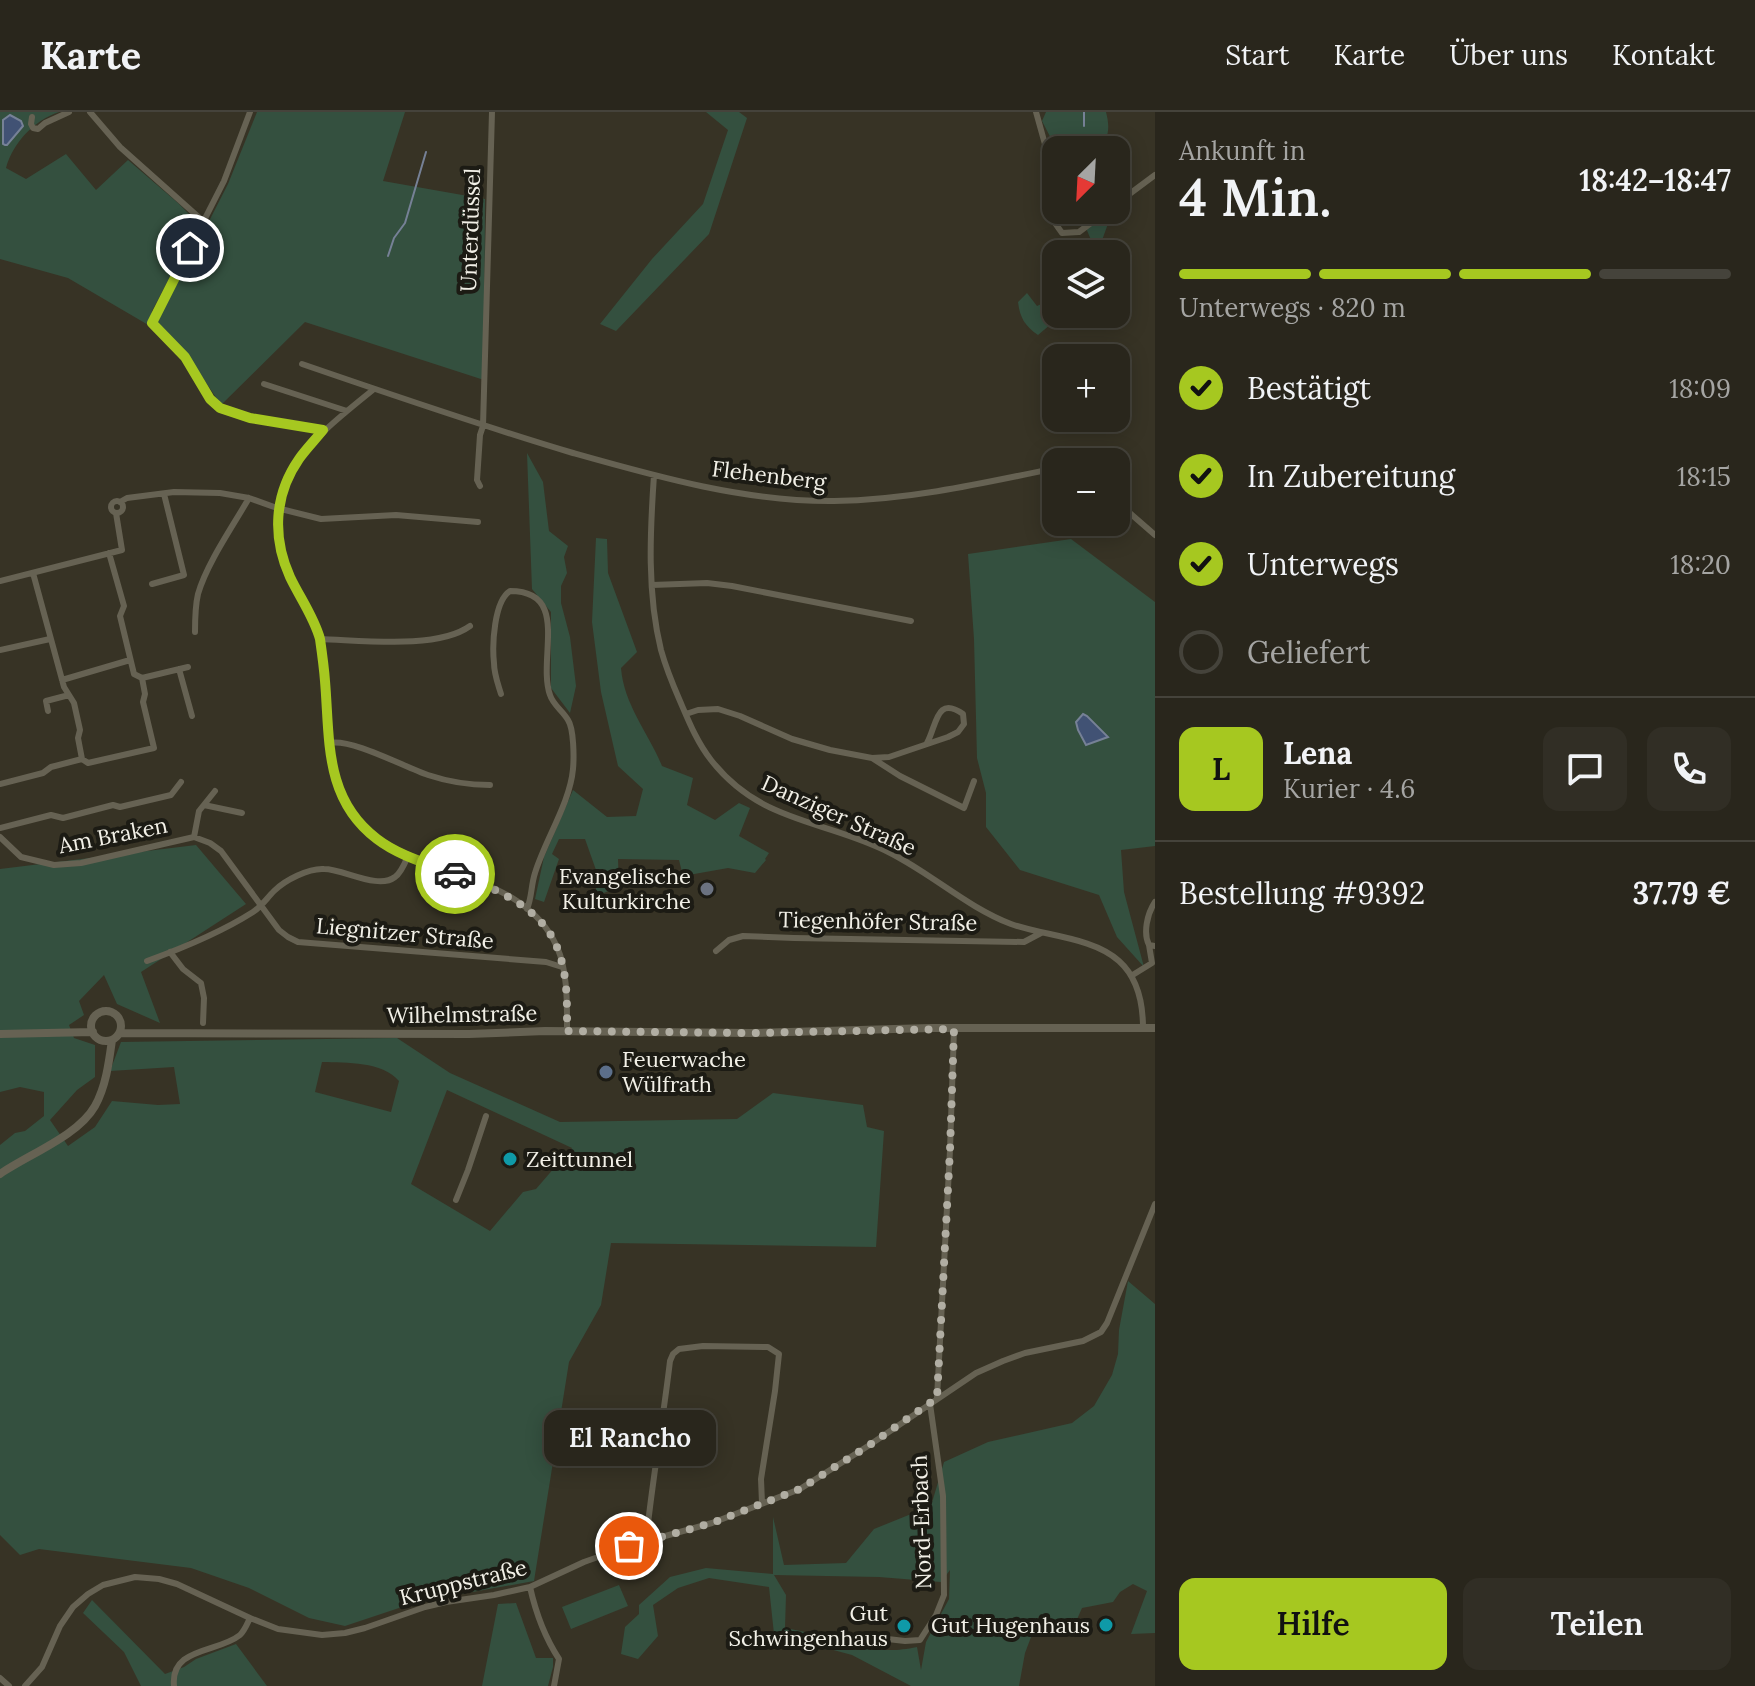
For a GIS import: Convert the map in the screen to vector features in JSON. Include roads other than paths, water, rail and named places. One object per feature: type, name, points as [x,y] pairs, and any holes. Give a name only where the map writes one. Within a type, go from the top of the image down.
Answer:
[{"type":"main road","points":[[0,1174],[67,1133],[82,1122],[95,1106],[106,1073],[106,1062],[96,1035],[95,1015],[105,1011],[116,1014],[116,1035],[106,1062]]},
{"type":"main road","name":"Wilhelmstraße","points":[[116,1035],[1155,1028]]},
{"type":"main road","points":[[0,1034],[62,1032],[116,1035]]},
{"type":"street","points":[[32,117],[33,128],[38,129],[69,112]]},
{"type":"street","points":[[90,112],[120,147],[203,221]]},
{"type":"street","points":[[250,112],[224,181],[152,323],[185,357],[210,399],[220,408],[250,418],[323,430]]},
{"type":"street","name":"Unterdüssel","points":[[483,426],[492,112]]},
{"type":"street","points":[[1036,112],[1043,136]]},
{"type":"street","points":[[1130,194],[1155,175]]},
{"type":"street","points":[[1056,224],[1062,233],[1079,232],[1090,224]]},
{"type":"street","name":"Flehenberg","points":[[302,364],[483,426],[654,475],[741,494],[835,501],[922,493],[1042,471]]},
{"type":"street","points":[[264,384],[347,411]]},
{"type":"street","points":[[374,389],[323,430],[299,459],[286,482],[277,508],[285,565],[320,639],[331,768],[344,803],[378,840],[408,856],[506,895],[527,909],[549,933],[562,967],[567,1000],[567,1031]]},
{"type":"street","points":[[480,486],[477,480],[483,426]]},
{"type":"street","name":"Danziger Straße","points":[[654,475],[650,535],[652,585],[661,649],[696,737],[729,779],[758,802],[783,815],[881,848],[961,899],[1013,925],[1099,949],[1119,961],[1131,976]]},
{"type":"street","points":[[0,581],[122,550],[116,513],[122,510],[120,502],[127,498],[220,493],[321,519],[396,515],[478,522]]},
{"type":"street","points":[[152,584],[184,575],[164,494]]},
{"type":"street","points":[[195,632],[194,613],[204,578],[249,498]]},
{"type":"street","points":[[1130,513],[1155,535]]},
{"type":"street","points":[[109,553],[124,606],[120,616],[134,674],[142,678],[188,667]]},
{"type":"street","points":[[33,573],[62,680],[74,703],[82,759],[88,763],[154,748],[143,702],[142,678]]},
{"type":"street","points":[[652,585],[707,583],[732,586],[911,621]]},
{"type":"street","points":[[501,694],[494,663],[498,609],[502,597],[510,591],[529,593],[547,611],[546,663],[550,695],[569,720],[573,759],[572,775],[534,874],[527,909]]},
{"type":"street","points":[[320,639],[424,640],[449,636],[470,626]]},
{"type":"street","points":[[0,650],[50,639]]},
{"type":"street","points":[[62,680],[130,660]]},
{"type":"street","points":[[179,669],[192,716]]},
{"type":"street","points":[[48,711],[46,701],[69,695]]},
{"type":"street","points":[[686,714],[718,709],[792,739],[872,758],[889,757],[958,732],[964,724],[963,714],[954,707],[939,712],[927,743]]},
{"type":"street","points":[[329,743],[355,746],[447,781],[490,785]]},
{"type":"street","points":[[872,758],[900,776],[964,808],[974,781]]},
{"type":"street","points":[[0,784],[82,759]]},
{"type":"street","points":[[0,828],[51,815],[63,818],[171,795],[181,782]]},
{"type":"street","name":"Am Braken","points":[[194,837],[199,811],[215,791]]},
{"type":"street","points":[[204,805],[242,813]]},
{"type":"street","name":"Am Braken","points":[[0,837],[21,857],[54,865],[81,863],[194,837],[221,851],[261,905]]},
{"type":"street","points":[[147,961],[256,911],[283,884],[299,875],[321,868],[373,881],[387,881],[398,876],[408,856]]},
{"type":"street","points":[[1143,1028],[1139,991],[1131,976],[1154,964],[1152,946],[1146,941],[1155,902]]},
{"type":"street","name":"Liegnitzer Straße","points":[[261,905],[279,930],[298,942],[546,962],[562,967]]},
{"type":"street","name":"Tiegenhöfer Straße","points":[[716,951],[729,940],[743,936],[1024,942],[1041,933]]},
{"type":"street","points":[[170,952],[183,969],[201,983],[203,1023]]},
{"type":"street","points":[[937,1398],[954,1029]]},
{"type":"street","points":[[456,1200],[486,1116]]},
{"type":"street","name":"Kruppstraße","points":[[25,1686],[42,1667],[60,1626],[73,1607],[88,1594],[117,1580],[135,1577],[159,1579],[250,1618],[292,1632],[322,1635],[345,1633],[425,1607],[530,1587],[584,1562],[712,1523],[808,1484],[976,1373],[1025,1353],[1083,1341],[1101,1332],[1155,1204]]},
{"type":"street","points":[[646,1542],[670,1361],[673,1354],[684,1347],[768,1347],[779,1354],[761,1479],[762,1503]]},
{"type":"street","name":"Nord-Erbach","points":[[879,1638],[920,1640],[944,1595],[943,1496],[930,1404]]},
{"type":"street","points":[[530,1587],[539,1622],[559,1659],[554,1686]]},
{"type":"street","points":[[174,1686],[176,1669],[183,1661],[233,1639],[243,1632],[250,1618]]},
{"type":"street","points":[[0,1678],[9,1686]]},
{"type":"water","points":[[10,115],[21,121],[23,126],[5,145],[3,120]]},
{"type":"water","points":[[1083,714],[1108,737],[1086,745],[1076,722]]},
{"type":"waterway","points":[[1084,112],[1084,126]]},
{"type":"waterway","points":[[388,256],[394,238],[405,223],[426,152]]},
{"type":"place","name":"Evangelische Kulturkirche","points":[[707,889]]},
{"type":"place","name":"Feuerwache Wülfrath","points":[[606,1072]]},
{"type":"place","name":"Zeittunnel","points":[[510,1159]]},
{"type":"place","name":"El Rancho","points":[[629,1546]]},
{"type":"place","name":"Gut Hugenhaus","points":[[1106,1625]]},
{"type":"place","name":"Gut Schwingenhaus","points":[[904,1626]]}]
